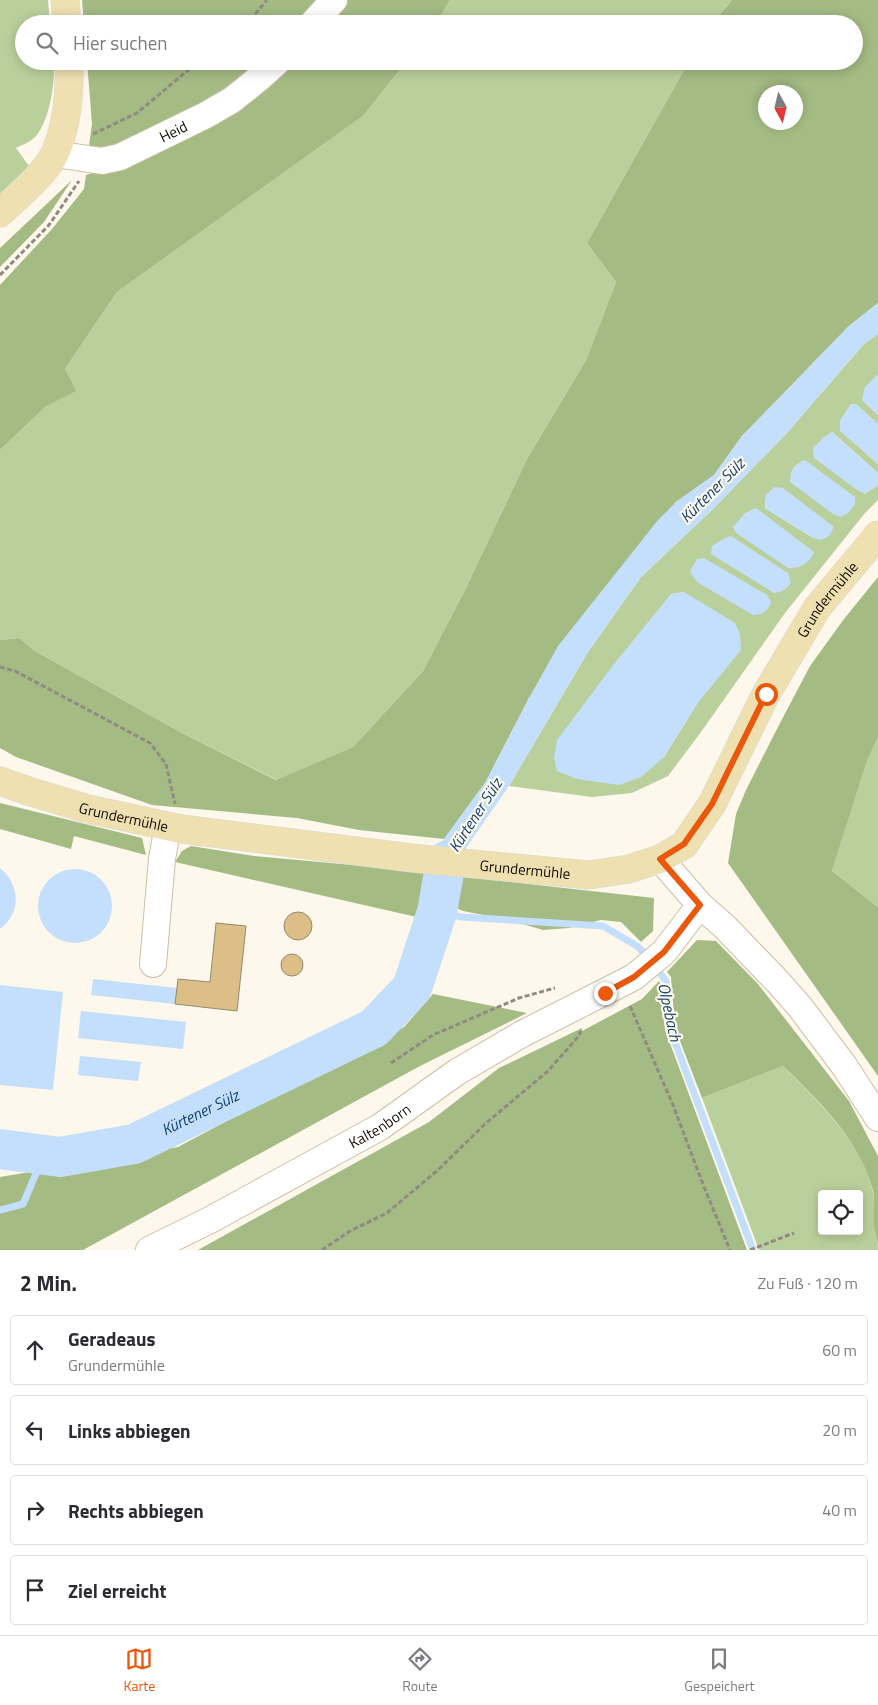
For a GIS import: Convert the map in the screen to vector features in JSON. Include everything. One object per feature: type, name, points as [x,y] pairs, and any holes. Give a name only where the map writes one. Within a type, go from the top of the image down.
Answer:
[{"type":"main road","points":[[65,0],[66,15]]},
{"type":"main road","points":[[0,212],[35,180],[55,154],[68,111],[69,70]]},
{"type":"main road","name":"Grundermühle","points":[[0,781],[88,809],[174,828],[411,858],[589,875],[629,869],[660,859],[684,844],[712,804],[766,694],[817,608],[878,534]]},
{"type":"street","points":[[320,15],[334,0]]},
{"type":"street","name":"Heid","points":[[55,154],[85,147],[102,161],[120,157],[206,115],[232,100],[269,70]]},
{"type":"street","points":[[153,964],[162,859],[174,828]]},
{"type":"street","points":[[660,859],[700,905],[725,927],[800,1007],[845,1067],[878,1118]]},
{"type":"street","name":"Kaltenborn","points":[[149,1250],[210,1220],[380,1127],[457,1072],[522,1034],[615,987],[664,952],[700,905]]},
{"type":"path","points":[[254,15],[267,0]]},
{"type":"path","points":[[0,275],[49,225],[78,183],[85,147],[137,112],[188,70]]},
{"type":"path","points":[[0,667],[15,671],[150,743],[166,764],[174,828]]},
{"type":"path","points":[[322,1250],[350,1231],[387,1213],[439,1169],[485,1124],[548,1071],[578,1037],[615,987],[673,1106],[730,1250]]},
{"type":"path","points":[[391,1063],[433,1036],[519,998],[557,988]]},
{"type":"path","points":[[750,1250],[794,1233]]},
{"type":"green space","points":[[0,0],[48,0],[49,15],[15,15],[15,70],[54,70],[51,100],[41,129],[32,140],[16,148],[29,166],[0,194]]},
{"type":"green space","points":[[82,0],[323,0],[309,15],[83,15]]},
{"type":"green space","points":[[343,0],[450,0],[441,15],[329,15]]},
{"type":"green space","points":[[450,0],[732,0],[720,15],[441,15]]},
{"type":"green space","points":[[732,0],[878,0],[878,303],[849,326],[742,436],[714,475],[676,502],[529,698],[485,783],[444,839],[359,830],[297,818],[152,805],[16,757],[0,748],[0,640],[19,638],[35,651],[182,733],[276,780],[353,747],[423,671],[465,590],[527,459],[586,360],[616,282],[587,243],[684,70],[863,70],[863,15],[720,15]]},
{"type":"green space","points":[[88,70],[256,70],[229,94],[107,153],[89,146],[92,124]]},
{"type":"green space","points":[[273,70],[400,70],[363,116],[117,292],[65,369],[76,391],[45,407],[0,450],[0,285],[52,229],[84,189],[86,175],[127,163]]},
{"type":"green space","points":[[400,70],[684,70],[587,243],[616,282],[586,360],[527,459],[465,590],[423,671],[353,747],[277,780],[182,733],[35,651],[19,638],[0,640],[0,450],[45,407],[75,391],[65,369],[117,292],[363,116]]},
{"type":"green space","points":[[72,180],[44,222],[0,267],[0,248]]},
{"type":"green space","points":[[878,334],[878,376],[862,400],[878,415],[878,424],[857,405],[851,404],[840,421],[841,431],[878,464],[878,473],[832,432],[865,494],[878,485],[878,500],[865,513],[785,613],[668,776],[632,793],[592,797],[509,786],[588,652],[641,577],[712,510],[786,434],[864,344]],"holes":[[[766,495],[813,538],[765,508]],[[684,592],[697,704],[664,757],[657,614],[671,594]]]},
{"type":"green space","points":[[878,577],[878,737],[867,761],[832,871],[878,907],[878,1076],[728,863],[736,814],[779,725],[810,666],[844,619]]},
{"type":"green space","points":[[878,737],[878,907],[832,871],[867,761]]},
{"type":"green space","points":[[0,803],[142,838],[146,855],[74,836],[71,849],[0,829]]},
{"type":"green space","points":[[191,846],[254,856],[429,872],[421,918],[175,862],[182,851]]},
{"type":"green space","points":[[456,876],[654,898],[653,931],[641,942],[621,922],[601,920],[569,928],[543,930],[509,920],[463,911],[450,905]]},
{"type":"green space","points":[[697,940],[716,941],[758,984],[849,1101],[878,1156],[878,1245],[874,1226],[873,1191],[859,1155],[837,1122],[783,1066],[702,1098],[675,1028],[671,977],[667,972]]},
{"type":"green space","points":[[659,981],[665,1030],[747,1250],[198,1250],[429,1122],[499,1068],[582,1028],[582,1031],[642,999]]},
{"type":"green space","points":[[433,994],[527,1013],[420,1066],[83,1250],[0,1250],[0,1177],[178,1147],[404,1027]]},
{"type":"green space","points":[[783,1066],[824,1108],[850,1140],[860,1157],[873,1193],[874,1223],[878,1250],[759,1250],[702,1098]]},
{"type":"water","points":[[878,303],[878,334],[864,344],[786,434],[712,510],[641,577],[588,652],[509,786],[466,848],[458,869],[450,905],[451,916],[423,909],[429,872],[439,846],[485,783],[558,646],[658,520],[676,502],[714,475],[742,436],[849,326]]},
{"type":"water","points":[[877,375],[878,415],[862,400],[865,387]]},
{"type":"water","points":[[851,404],[856,404],[878,424],[878,464],[840,431],[840,421]]},
{"type":"water","points":[[832,432],[878,473],[878,485],[865,494],[814,458],[813,448]]},
{"type":"water","points":[[805,460],[855,497],[855,505],[848,513],[841,517],[833,514],[790,482],[793,468]]},
{"type":"water","points":[[774,487],[783,488],[834,527],[829,536],[821,540],[813,538],[765,508],[766,495]]},
{"type":"water","points":[[756,508],[814,552],[807,562],[797,567],[788,568],[736,533],[733,527],[745,513]]},
{"type":"water","points":[[731,536],[788,573],[791,583],[784,590],[774,593],[711,554],[712,546]]},
{"type":"water","points":[[704,558],[767,595],[771,602],[767,610],[753,615],[697,582],[690,571],[697,559]]},
{"type":"water","points":[[684,592],[735,623],[740,634],[741,650],[697,704],[664,757],[641,777],[619,785],[577,779],[557,771],[554,758],[557,740],[614,664],[671,594]]},
{"type":"water","points":[[0,868],[12,882],[16,899],[12,915],[0,929]]},
{"type":"water","points":[[82,869],[102,879],[110,892],[112,906],[110,920],[102,933],[89,941],[68,943],[48,933],[40,920],[38,899],[48,879],[61,871]]},
{"type":"water","points":[[93,979],[177,988],[175,1004],[91,995]]},
{"type":"water","points":[[0,985],[63,992],[53,1090],[0,1085]]},
{"type":"water","points":[[81,1011],[186,1022],[183,1049],[78,1038]]},
{"type":"water","points":[[80,1056],[141,1062],[138,1081],[78,1075]]},
{"type":"building","points":[[298,912],[308,916],[312,926],[308,936],[298,940],[288,936],[284,926],[288,916]]},
{"type":"building","points":[[216,923],[246,926],[237,1011],[175,1004],[178,979],[210,982]]},
{"type":"building","points":[[292,954],[300,957],[303,965],[300,973],[292,976],[284,973],[281,965],[284,957]]},
{"type":"waterway","name":"Kürtener Sülz","points":[[0,1149],[60,1157],[134,1144],[374,1028],[412,988],[437,912],[448,860]]},
{"type":"waterway","name":"Olpebach","points":[[437,912],[462,917],[603,926],[637,946],[642,951]]},
{"type":"waterway","name":"Olpebach","points":[[658,971],[666,981],[670,1029],[753,1250]]},
{"type":"waterway","points":[[0,1210],[23,1204],[44,1155]]},
{"type":"route","points":[[605,993],[634,977],[664,952],[700,905],[660,859],[684,844],[712,804],[766,694]]}]
